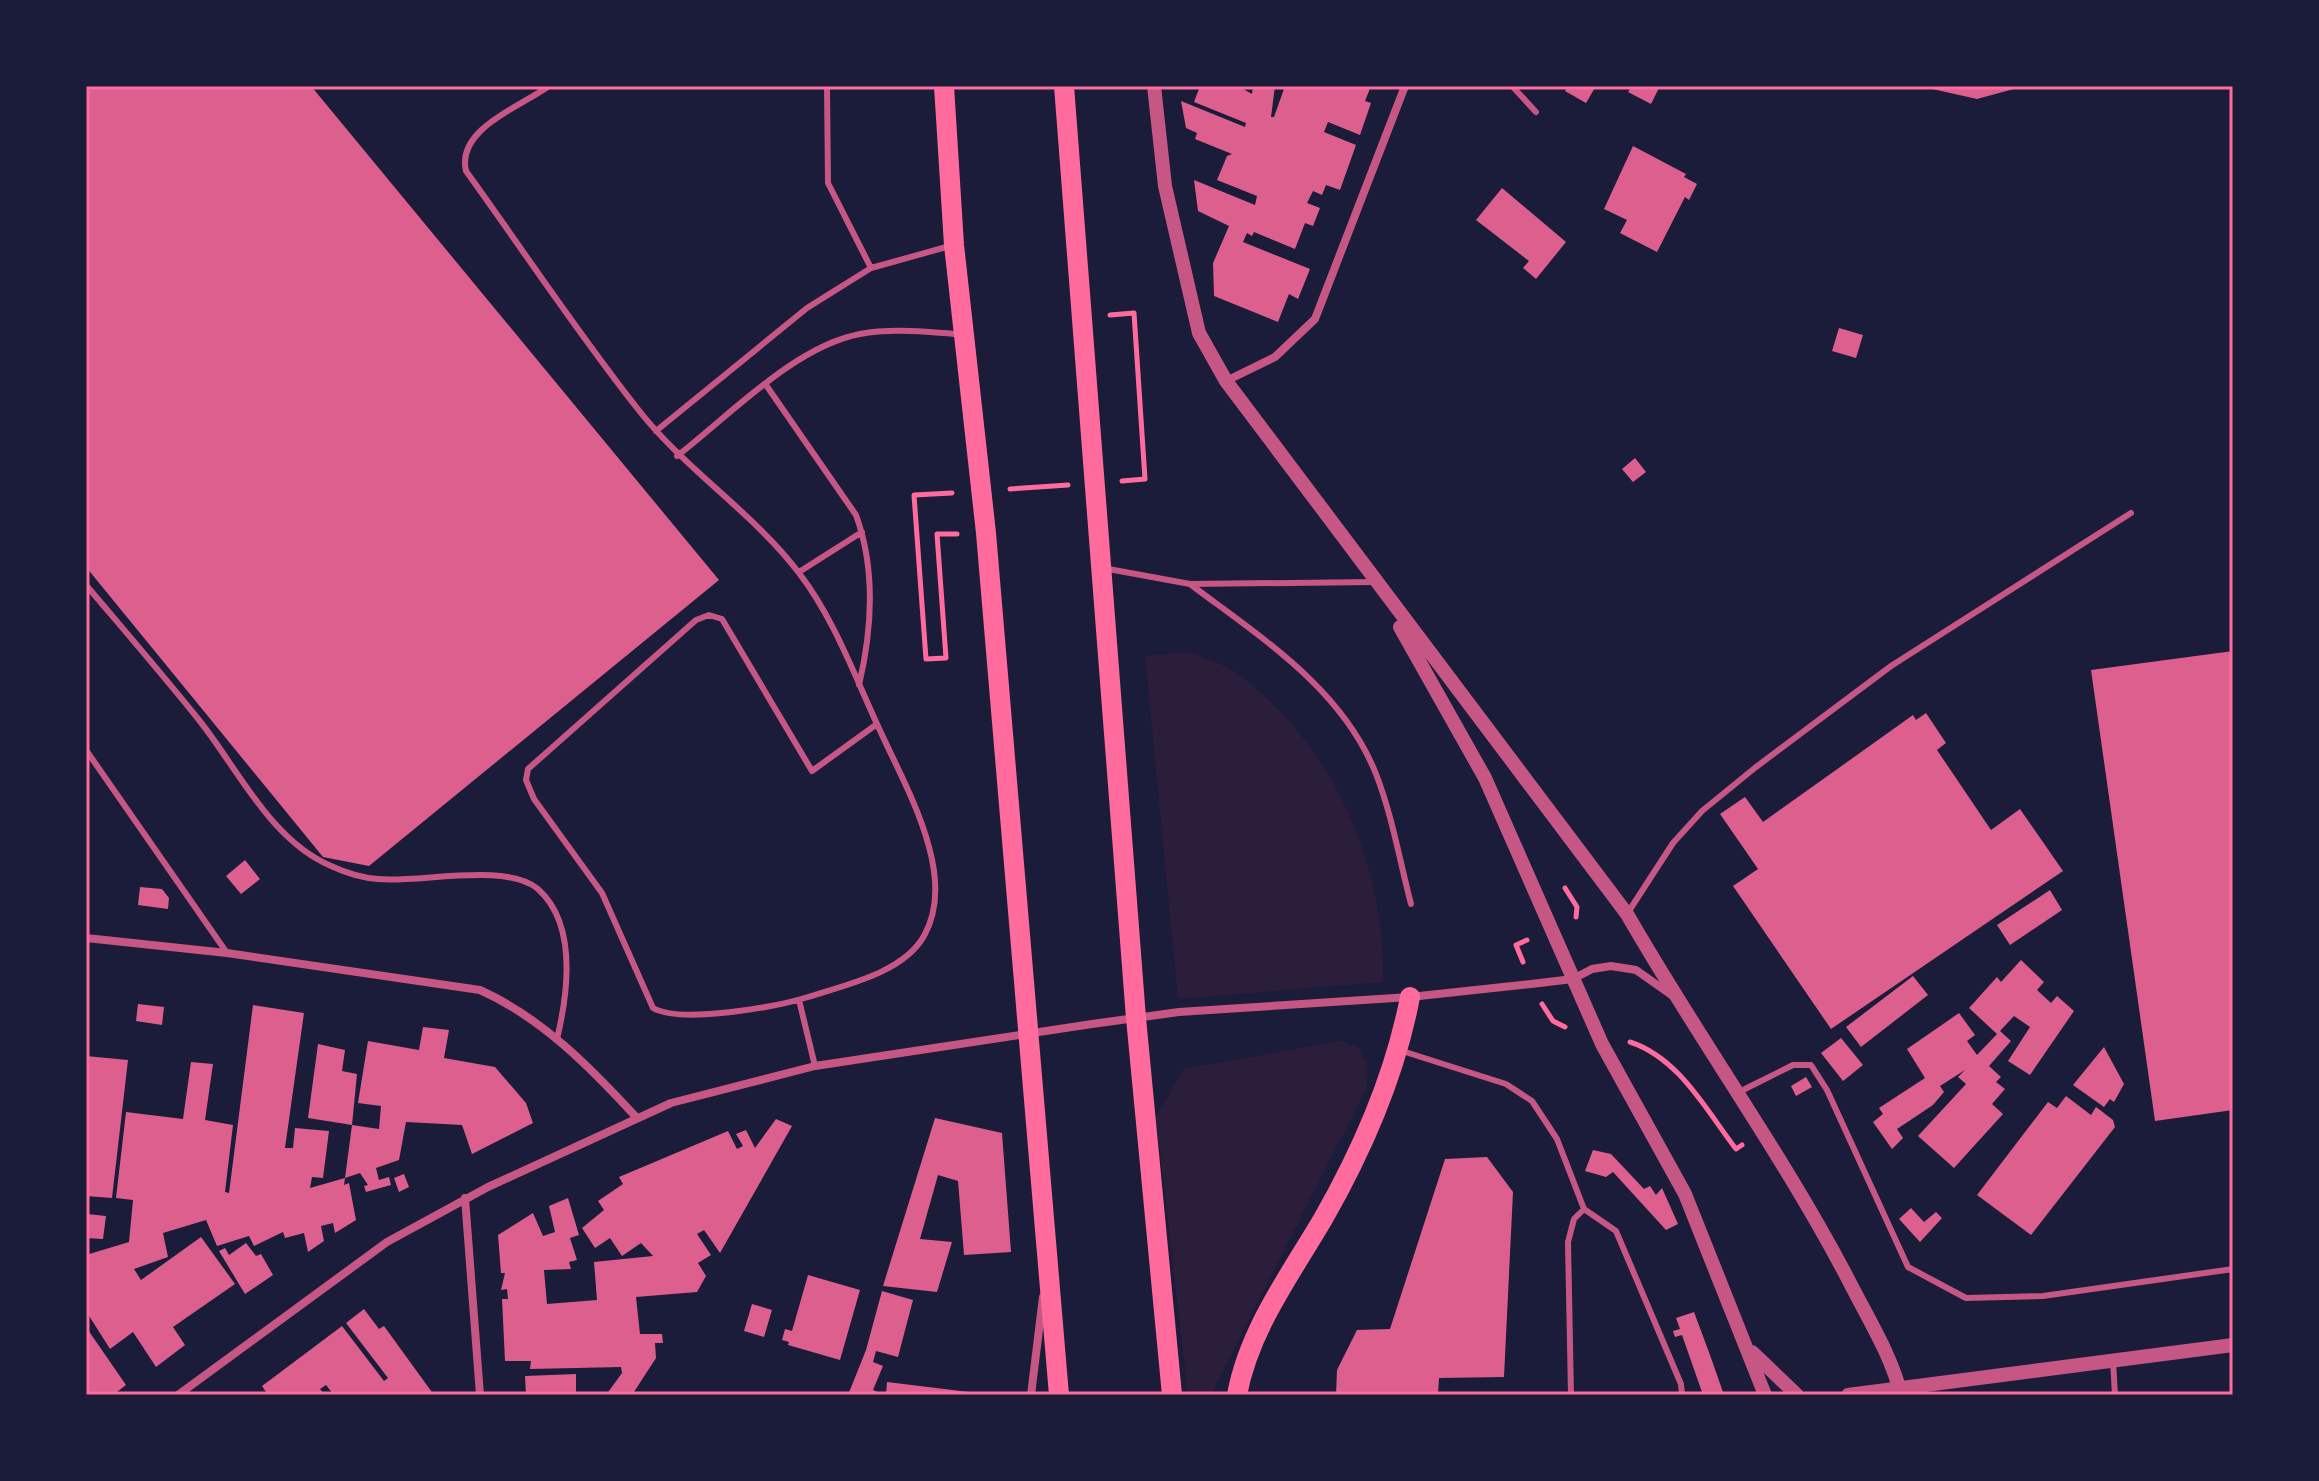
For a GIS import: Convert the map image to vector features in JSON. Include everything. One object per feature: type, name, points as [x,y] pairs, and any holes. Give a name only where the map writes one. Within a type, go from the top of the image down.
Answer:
[{"type":"main road","points":[[944,86],[954,245],[986,533],[1049,1248],[1059,1395]]},
{"type":"main road","points":[[1064,86],[1136,1018],[1172,1395]]},
{"type":"main road","points":[[1237,1395],[1250,1350],[1270,1307],[1325,1216],[1388,1085],[1410,997]]},
{"type":"street","points":[[1154,86],[1165,186],[1199,333],[1226,381],[1374,582],[1627,914],[1675,998],[1739,1092],[1822,1230],[1900,1391]]},
{"type":"street","points":[[1226,381],[1275,357],[1294,343],[1315,319],[1405,86]]},
{"type":"street","points":[[1374,582],[1485,778],[1602,1044],[1685,1194],[1765,1395]]},
{"type":"street","points":[[86,938],[227,953],[480,990],[504,1001],[557,1039],[595,1072],[636,1117]]},
{"type":"street","points":[[178,1395],[387,1242],[465,1198],[671,1103],[815,1066],[1136,1018],[1410,997],[1573,979],[1592,969],[1611,966],[1636,970],[1675,998]]},
{"type":"street","points":[[465,1198],[480,1395]]},
{"type":"street","points":[[1031,1395],[1049,1248]]},
{"type":"street","points":[[1848,1395],[1900,1391],[2233,1345]]},
{"type":"street","points":[[1749,1349],[1797,1395]]},
{"type":"lane","points":[[549,86],[473,136],[464,149],[466,171],[656,431],[677,456],[722,493],[799,572],[859,685],[877,724],[909,794],[929,845],[934,875],[935,905],[924,936],[910,953],[881,971],[799,1000],[692,1017],[675,1016],[653,1008],[602,893],[534,799],[526,780],[528,769],[696,620],[709,615],[722,619],[762,681],[812,771],[877,724]]},
{"type":"lane","points":[[827,86],[828,183],[871,268]]},
{"type":"lane","points":[[1512,86],[1536,112]]},
{"type":"lane","points":[[656,431],[807,308],[871,268],[954,245]]},
{"type":"lane","points":[[677,456],[805,357],[859,334],[903,331],[964,334]]},
{"type":"lane","points":[[766,385],[856,515],[862,532],[871,637],[859,685]]},
{"type":"lane","points":[[1627,914],[1673,843],[1702,811],[1756,767],[1891,666],[2131,513]]},
{"type":"lane","points":[[799,572],[862,532]]},
{"type":"lane","points":[[1100,567],[1190,584],[1374,582]]},
{"type":"lane","points":[[1190,584],[1320,688],[1360,743],[1376,774],[1411,904]]},
{"type":"lane","points":[[86,585],[200,721],[266,812],[305,852],[331,867],[376,879],[501,875],[525,881],[540,891],[557,922],[567,964],[567,998],[557,1039]]},
{"type":"lane","points":[[86,750],[227,953]]},
{"type":"lane","points":[[799,1000],[815,1066]]},
{"type":"lane","points":[[1399,1050],[1506,1084],[1532,1101],[1557,1139],[1584,1209],[1616,1231],[1681,1384],[1682,1395]]},
{"type":"lane","points":[[1739,1092],[1793,1065],[1811,1065],[1827,1090],[1908,1267],[1966,1298],[2043,1296],[2233,1269]]},
{"type":"lane","points":[[1571,1395],[1568,1242],[1574,1219],[1584,1209]]},
{"type":"lane","points":[[2113,1361],[2115,1395]]},
{"type":"path","points":[[1109,331],[1108,315],[1134,313],[1145,479],[1115,482]]},
{"type":"path","points":[[1007,489],[1084,484]]},
{"type":"path","points":[[937,534],[946,658],[926,659],[914,495],[960,492]]},
{"type":"shaded area","points":[[1187,652],[1232,670],[1267,698],[1298,731],[1324,768],[1346,807],[1363,849],[1375,893],[1383,982],[1178,999],[1145,656]]},
{"type":"shaded area","points":[[1340,1041],[1358,1047],[1368,1067],[1367,1087],[1211,1395],[1188,1395],[1156,1117],[1184,1069]]},
{"type":"building","points":[[86,86],[311,86],[719,580],[369,866],[323,857],[86,567]]},
{"type":"building","points":[[1200,86],[1238,86],[1252,94],[1253,86],[1275,86],[1271,117],[1274,117],[1285,86],[1371,86],[1365,101],[1371,103],[1360,135],[1328,122],[1324,132],[1356,145],[1340,190],[1326,185],[1322,195],[1313,191],[1307,203],[1320,208],[1313,226],[1305,223],[1295,249],[1254,232],[1252,236],[1247,233],[1243,242],[1310,269],[1298,299],[1289,294],[1278,322],[1214,296],[1213,263],[1229,226],[1198,211],[1194,180],[1255,205],[1257,196],[1217,180],[1227,156],[1232,154],[1195,139],[1197,133],[1186,128],[1181,101],[1245,127],[1246,123],[1194,102]]},
{"type":"building","points":[[1568,86],[1596,86],[1586,103],[1565,91]]},
{"type":"building","points":[[1632,86],[1660,86],[1651,104],[1628,92]]},
{"type":"building","points":[[1919,86],[2021,86],[2021,87],[1977,99]]},
{"type":"building","points":[[1633,146],[1686,174],[1684,177],[1697,184],[1689,200],[1685,197],[1657,252],[1620,233],[1627,220],[1604,209]]},
{"type":"building","points":[[1502,188],[1566,242],[1536,279],[1523,268],[1529,261],[1476,220]]},
{"type":"building","points":[[1839,328],[1863,335],[1856,358],[1832,351]]},
{"type":"building","points":[[1635,458],[1646,472],[1633,482],[1622,469]]},
{"type":"building","points":[[2233,651],[2233,1110],[2155,1121],[2091,670]]},
{"type":"building","points":[[1926,713],[1946,743],[1937,750],[1991,830],[2020,809],[2063,871],[1831,1029],[1733,886],[1758,869],[1720,814],[1745,797],[1763,822],[1913,715],[1916,720]]},
{"type":"building","points":[[245,860],[260,879],[241,894],[226,876]]},
{"type":"building","points":[[140,887],[162,889],[169,898],[168,909],[138,905]]},
{"type":"building","points":[[2050,890],[2062,910],[2010,945],[1997,925]]},
{"type":"building","points":[[2021,960],[2044,982],[2037,990],[2051,1003],[2057,996],[2074,1011],[2030,1075],[2008,1061],[2030,1027],[2014,1016],[2000,1031],[2011,1041],[1989,1066],[2001,1077],[1996,1082],[2005,1089],[1992,1104],[2003,1114],[1954,1168],[1918,1136],[1966,1084],[1958,1077],[1965,1070],[1940,1086],[1944,1092],[1933,1105],[1897,1129],[1903,1138],[1892,1149],[1873,1122],[1883,1114],[1879,1108],[1925,1078],[1907,1049],[1959,1013],[1975,1035],[1967,1041],[1977,1055],[1997,1034],[1969,1008],[1997,977],[2001,982]]},
{"type":"building","points":[[1913,976],[1928,995],[1861,1047],[1846,1027]]},
{"type":"building","points":[[138,1004],[164,1007],[162,1025],[136,1021]]},
{"type":"building","points":[[253,1005],[304,1013],[285,1148],[293,1148],[295,1128],[329,1131],[323,1178],[312,1177],[310,1188],[345,1178],[344,1185],[349,1183],[356,1220],[335,1233],[333,1223],[321,1226],[324,1241],[308,1252],[304,1233],[285,1238],[283,1232],[254,1246],[249,1236],[217,1246],[206,1220],[163,1233],[168,1257],[134,1269],[141,1280],[201,1237],[235,1284],[173,1327],[185,1345],[156,1367],[133,1332],[110,1349],[86,1311],[86,1255],[129,1242],[133,1200],[116,1198],[126,1112],[183,1119],[191,1062],[213,1064],[205,1120],[233,1125],[225,1192],[229,1193]]},
{"type":"building","points":[[423,1027],[449,1030],[444,1058],[495,1067],[526,1103],[533,1123],[472,1154],[462,1125],[406,1122],[399,1160],[376,1168],[379,1180],[389,1177],[391,1185],[366,1192],[364,1186],[368,1185],[360,1173],[345,1178],[352,1125],[379,1129],[381,1106],[358,1103],[368,1041],[419,1050]]},
{"type":"building","points":[[1841,1038],[1863,1065],[1843,1081],[1821,1053]]},
{"type":"building","points":[[318,1044],[345,1050],[342,1071],[357,1074],[352,1125],[308,1118]]},
{"type":"building","points":[[2104,1047],[2124,1084],[2114,1102],[2110,1099],[2104,1107],[2073,1085]]},
{"type":"building","points":[[86,1056],[128,1060],[112,1198],[86,1196]]},
{"type":"building","points":[[1806,1077],[1812,1087],[1796,1096],[1791,1086]]},
{"type":"building","points":[[2066,1096],[2091,1115],[2096,1107],[2113,1120],[2115,1127],[2031,1235],[1977,1195],[2048,1102],[2057,1108]]},
{"type":"building","points":[[935,1118],[1002,1133],[1011,1252],[964,1255],[958,1181],[938,1175],[920,1239],[952,1242],[937,1292],[883,1286]]},
{"type":"building","points":[[776,1119],[792,1126],[720,1253],[704,1230],[697,1234],[711,1255],[698,1263],[706,1276],[697,1292],[636,1297],[640,1334],[662,1334],[663,1343],[655,1343],[656,1358],[632,1395],[606,1395],[622,1373],[621,1367],[530,1369],[531,1361],[505,1361],[502,1299],[508,1299],[507,1289],[501,1290],[505,1273],[501,1273],[498,1235],[533,1213],[543,1236],[555,1232],[549,1206],[568,1198],[579,1235],[570,1238],[577,1260],[569,1262],[571,1269],[544,1270],[547,1304],[597,1300],[594,1262],[653,1256],[641,1243],[622,1256],[610,1238],[595,1248],[582,1228],[604,1210],[598,1201],[623,1184],[619,1177],[728,1131],[737,1149],[743,1146],[736,1134],[746,1130],[755,1148]]},
{"type":"building","points":[[1593,1150],[1611,1154],[1644,1189],[1650,1186],[1656,1195],[1662,1188],[1678,1224],[1666,1230],[1613,1172],[1606,1177],[1585,1171]]},
{"type":"building","points":[[1487,1157],[1513,1192],[1504,1377],[1439,1378],[1438,1395],[1336,1395],[1337,1370],[1357,1330],[1390,1329],[1445,1159]]},
{"type":"building","points":[[404,1174],[409,1187],[399,1192],[394,1178]]},
{"type":"building","points":[[1911,1208],[1924,1222],[1936,1212],[1942,1218],[1920,1242],[1899,1219]]},
{"type":"building","points":[[87,1214],[106,1216],[103,1239],[86,1238]]},
{"type":"building","points":[[246,1243],[256,1256],[261,1254],[273,1275],[245,1294],[219,1251],[225,1248],[229,1255]]},
{"type":"building","points":[[808,1275],[860,1290],[840,1360],[788,1345],[789,1342],[782,1340],[785,1329],[792,1331]]},
{"type":"building","points":[[882,1291],[913,1300],[898,1357],[876,1351],[873,1362],[883,1366],[873,1390],[885,1395],[848,1395],[866,1350]]},
{"type":"building","points":[[752,1304],[772,1310],[764,1337],[744,1331]]},
{"type":"building","points":[[364,1309],[379,1329],[384,1326],[434,1395],[334,1395],[326,1385],[320,1389],[325,1395],[268,1395],[262,1386],[342,1326],[384,1381],[388,1378],[346,1323]]},
{"type":"building","points":[[1694,1312],[1724,1395],[1703,1395],[1682,1335],[1675,1337],[1673,1331],[1680,1329],[1676,1318]]},
{"type":"building","points":[[86,1327],[126,1385],[113,1395],[86,1395]]},
{"type":"building","points":[[576,1374],[576,1395],[526,1395],[525,1376]]},
{"type":"building","points":[[887,1382],[977,1393],[977,1395],[886,1395]]}]
